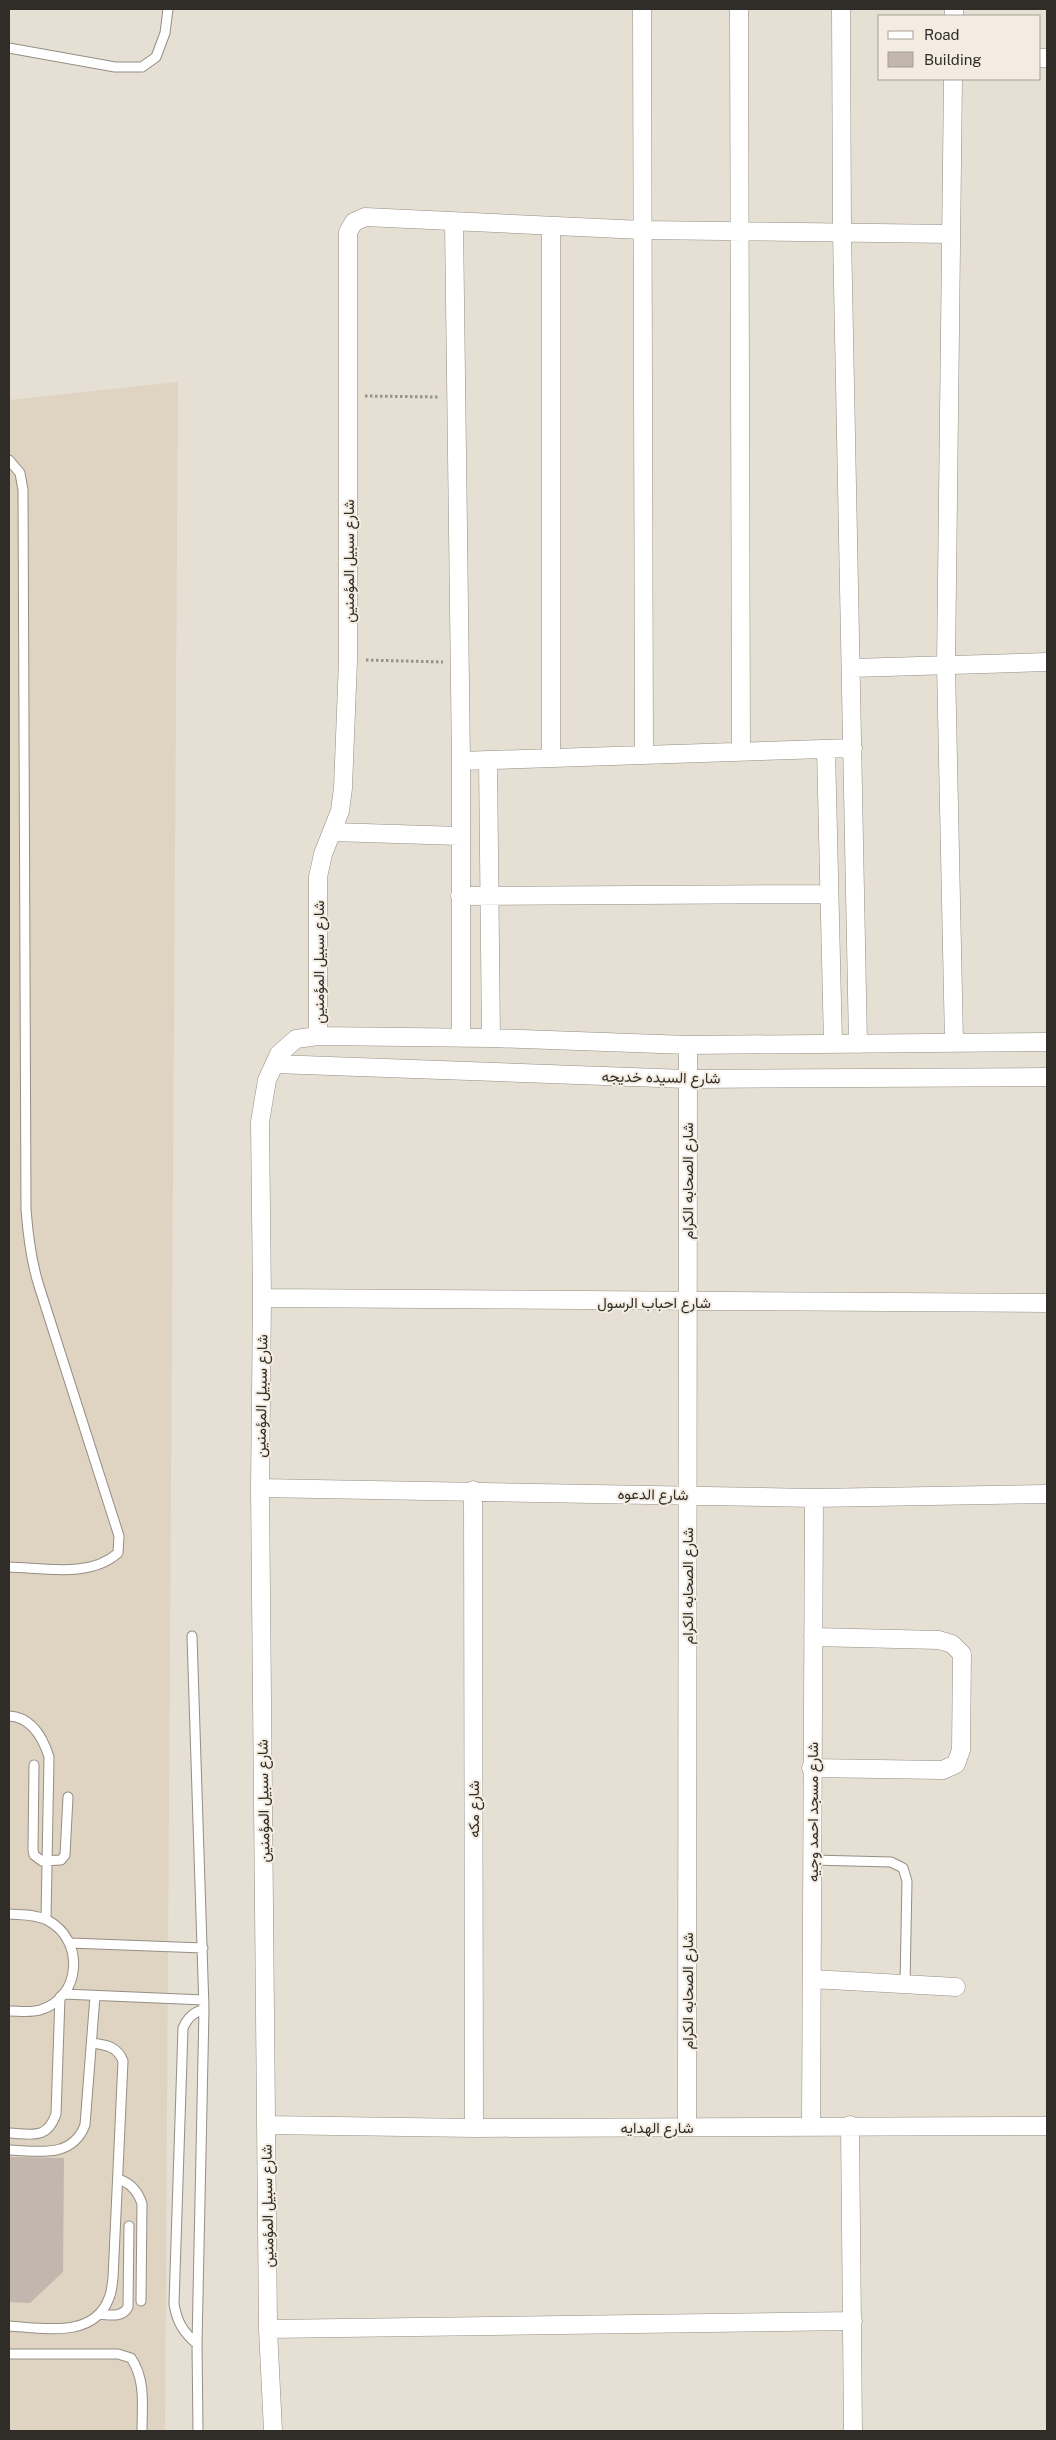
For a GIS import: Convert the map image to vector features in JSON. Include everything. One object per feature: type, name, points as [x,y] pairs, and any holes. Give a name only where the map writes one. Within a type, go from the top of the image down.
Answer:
[{"type":"street","points":[[642,9],[644,754]]},
{"type":"street","points":[[739,9],[741,751]]},
{"type":"street","points":[[841,9],[842,233],[853,668],[858,1044]]},
{"type":"street","points":[[953,80],[946,665],[954,1042]]},
{"type":"street","name":"شارع سبيل المؤمنين","points":[[273,2431],[268,2329],[260,1488],[262,1298],[260,1122],[267,1080],[279,1054],[291,1042],[306,1036],[318,1036],[318,878],[323,854],[340,811],[343,788],[348,660],[348,232],[354,222],[365,217],[454,223],[642,230],[951,234]]},
{"type":"street","points":[[454,223],[454,398],[460,761],[461,1038]]},
{"type":"street","points":[[551,227],[551,758]]},
{"type":"street","points":[[853,668],[1047,662]]},
{"type":"street","points":[[460,761],[853,748]]},
{"type":"street","points":[[826,749],[833,1044]]},
{"type":"street","points":[[488,760],[492,1038]]},
{"type":"street","points":[[332,832],[460,836]]},
{"type":"street","points":[[460,896],[829,894]]},
{"type":"street","points":[[318,1036],[492,1038],[688,1045],[1047,1042]]},
{"type":"street","name":"شارع الصحابه الكرام","points":[[687,2127],[688,1302],[686,1079],[688,1045]]},
{"type":"street","name":"شارع السيده خديجه","points":[[275,1064],[686,1079],[1047,1077]]},
{"type":"street","name":"شارع احباب الرسول","points":[[262,1298],[1047,1303]]},
{"type":"street","name":"شارع الدعوه","points":[[260,1488],[473,1490],[814,1498],[1047,1494]]},
{"type":"street","name":"شارع مكه","points":[[473,1490],[474,2128]]},
{"type":"street","name":"شارع مسجد احمد وجيه","points":[[811,2126],[811,1768],[814,1498]]},
{"type":"street","points":[[811,1768],[943,1770],[956,1764],[961,1750],[962,1654],[952,1644],[939,1640],[812,1637]]},
{"type":"street","points":[[812,1979],[956,1987]]},
{"type":"street","name":"شارع الهدايه","points":[[266,2125],[474,2128],[850,2125],[1047,2126]]},
{"type":"street","points":[[850,2125],[853,2431]]},
{"type":"street","points":[[268,2329],[853,2321]]},
{"type":"lane","points":[[9,48],[115,67],[142,67],[156,57],[166,33],[168,9]]},
{"type":"lane","points":[[9,460],[20,473],[23,490],[26,1209],[32,1263],[119,1536],[118,1553],[108,1562],[90,1568],[9,1567]]},
{"type":"lane","points":[[192,1636],[204,2005],[197,2344],[198,2431]]},
{"type":"lane","points":[[9,1716],[31,1724],[44,1740],[49,1757],[46,1919]]},
{"type":"lane","points":[[34,1765],[33,1850],[38,1859],[47,1862],[61,1860],[65,1855],[68,1797]]},
{"type":"lane","points":[[812,1860],[892,1862],[903,1868],[907,1881],[905,1984]]},
{"type":"lane","points":[[9,1914],[46,1919],[60,1929],[70,1943],[74,1966],[72,1977],[62,1996],[56,2114],[52,2127],[41,2134],[9,2133]]},
{"type":"lane","points":[[70,1943],[203,1948]]},
{"type":"lane","points":[[9,2011],[29,2012],[41,2010],[62,1996],[95,1996],[204,2005]]},
{"type":"lane","points":[[9,2150],[54,2151],[75,2143],[85,2125],[95,1996]]},
{"type":"lane","points":[[197,2344],[185,2334],[177,2320],[174,2304],[183,2028],[191,2016],[204,2005]]},
{"type":"lane","points":[[9,2326],[63,2329],[82,2325],[99,2314],[110,2298],[113,2278],[123,2061],[120,2053],[114,2048],[92,2043]]},
{"type":"lane","points":[[118,2179],[131,2185],[136,2190],[142,2204],[141,2301]]},
{"type":"lane","points":[[99,2314],[119,2315],[123,2314],[128,2307],[129,2226]]},
{"type":"lane","points":[[9,2354],[118,2354],[131,2358],[137,2366],[142,2383],[142,2431]]},
{"type":"path","points":[[348,395],[454,398]]},
{"type":"path","points":[[348,660],[458,662]]},
{"type":"shaded area","points":[[178,382],[165,2431],[9,2431],[9,400]]},
{"type":"building","points":[[9,2157],[64,2158],[63,2272],[30,2303],[9,2302]]}]
